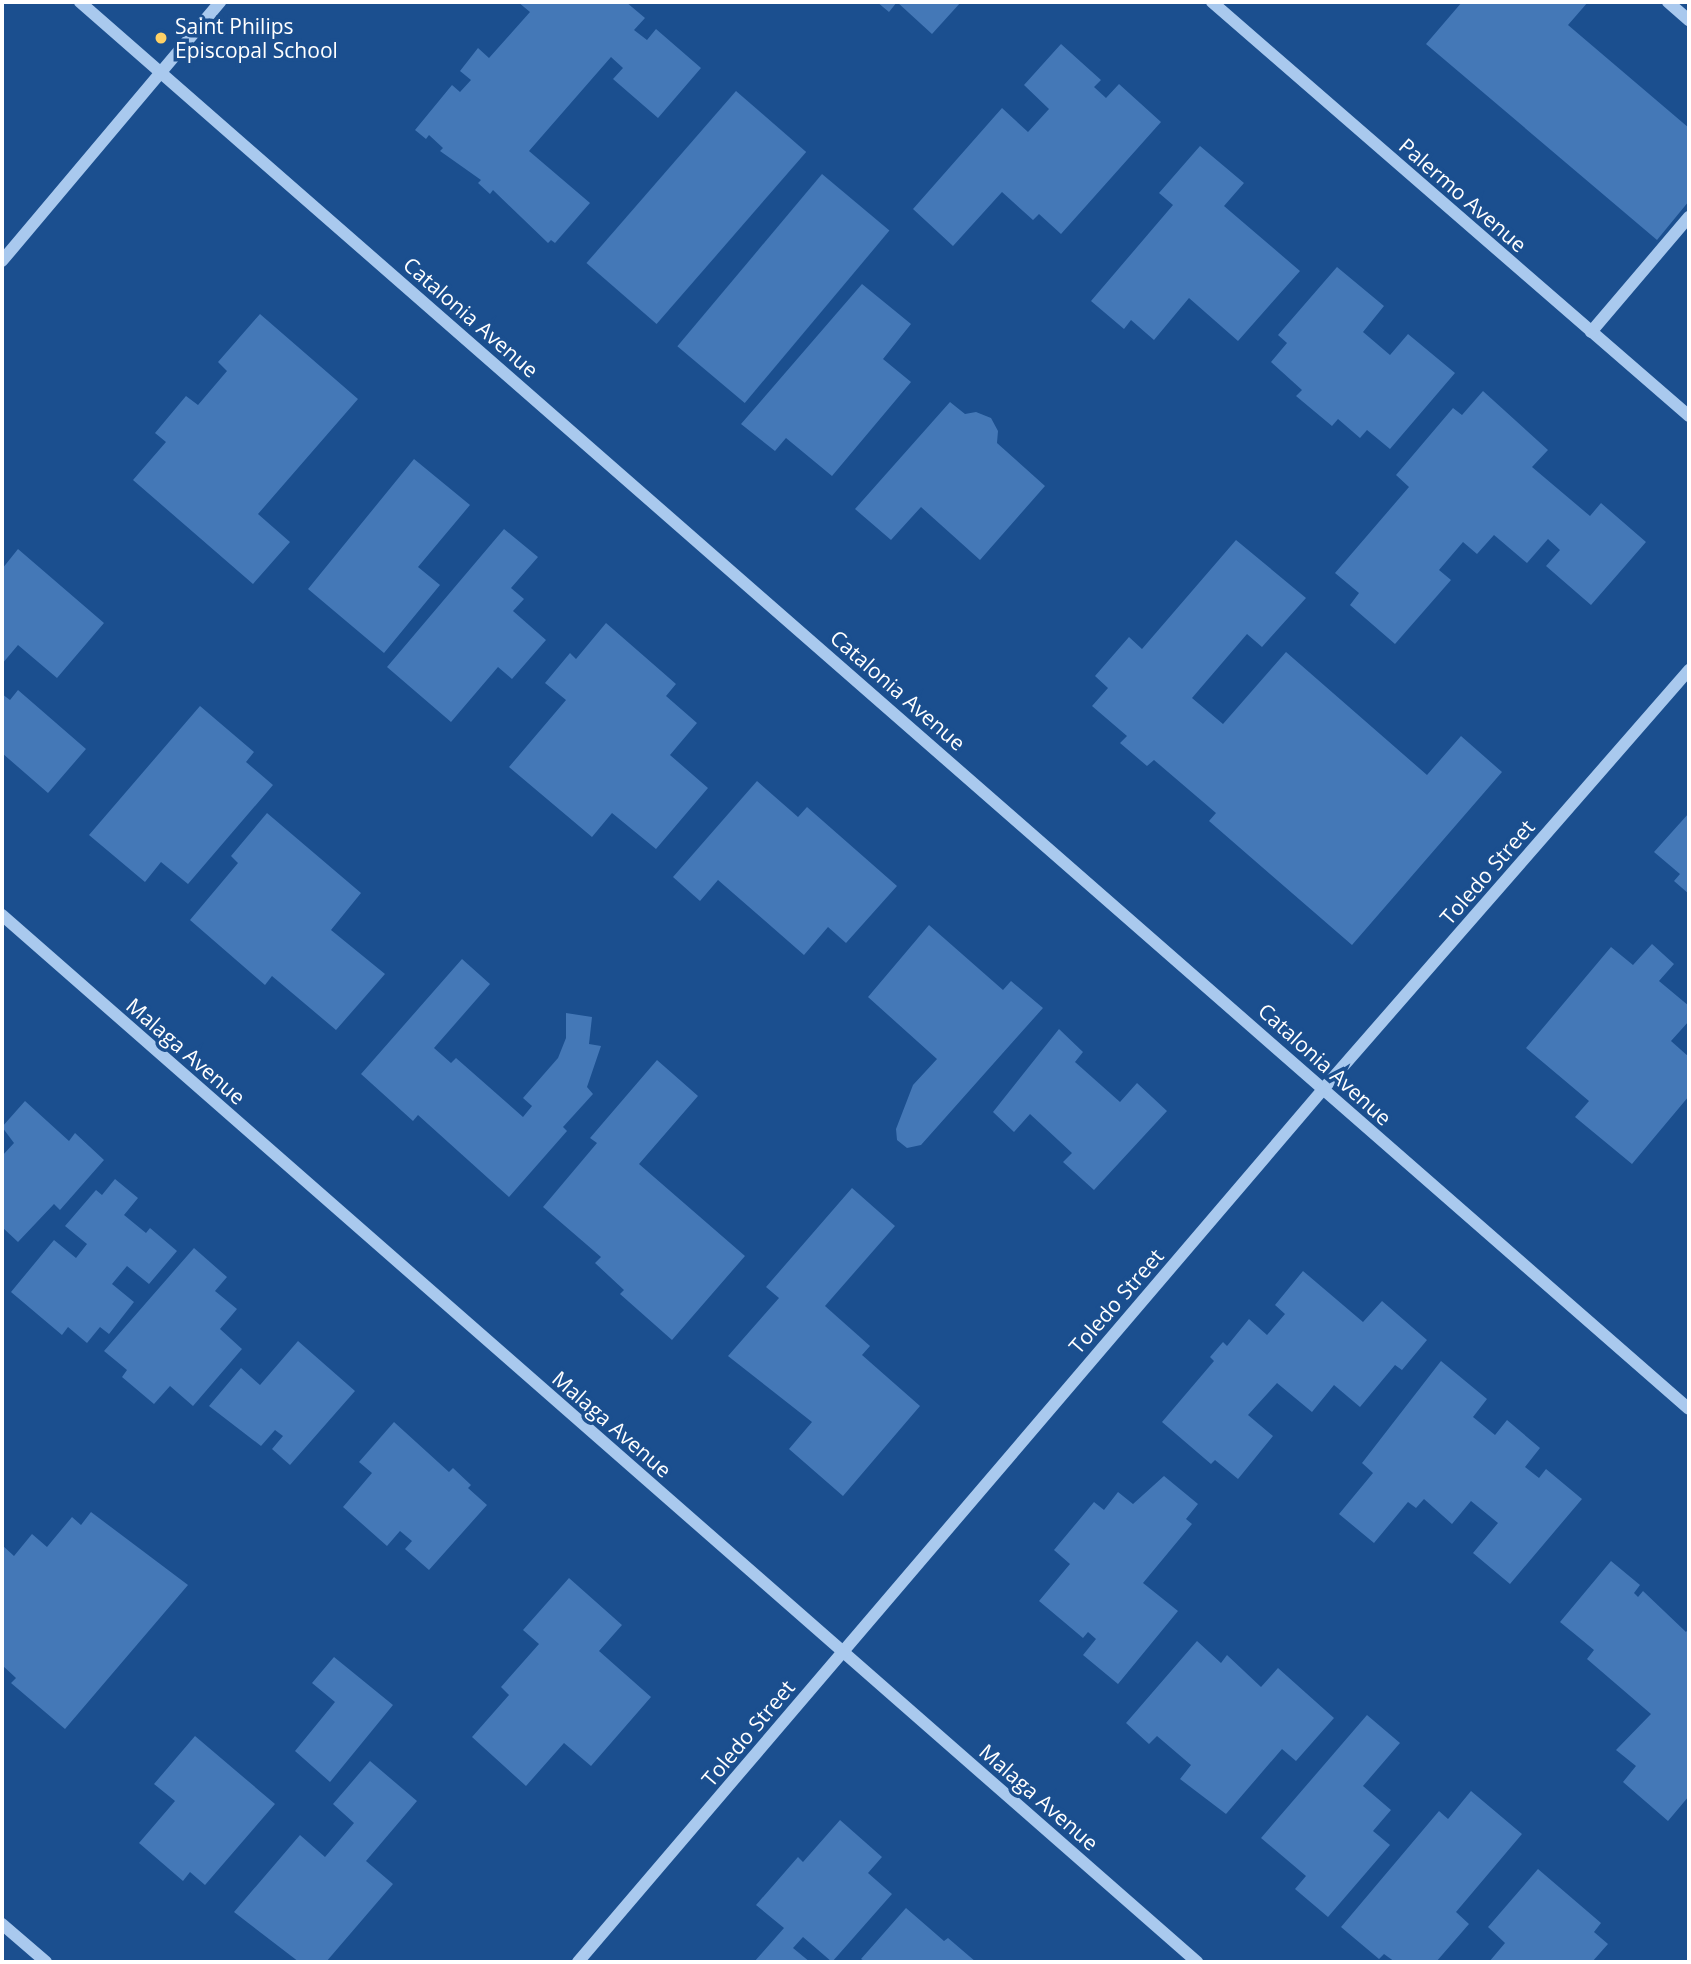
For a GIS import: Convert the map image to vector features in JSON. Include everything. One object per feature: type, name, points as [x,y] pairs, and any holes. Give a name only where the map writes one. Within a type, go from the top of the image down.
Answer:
[{"type":"street","name":"Catalonia Avenue","points":[[80,2],[1325,1087],[1689,1409]]},
{"type":"street","points":[[2,261],[220,2]]},
{"type":"street","name":"Palermo Avenue","points":[[1213,2],[1689,416]]},
{"type":"street","points":[[1668,2],[1689,20]]},
{"type":"street","points":[[1591,332],[1689,216]]},
{"type":"street","name":"Toledo Street","points":[[578,1962],[1325,1087],[1689,670]]},
{"type":"street","name":"Malaga Avenue","points":[[2,915],[1197,1962]]},
{"type":"street","points":[[2,1924],[46,1962]]},
{"type":"building","points":[[518,2],[626,2],[645,18],[634,30],[647,40],[656,29],[701,68],[658,118],[613,79],[623,68],[611,57],[529,151],[590,203],[555,243],[551,240],[548,243],[493,190],[490,194],[478,183],[481,180],[440,151],[443,148],[429,135],[426,139],[415,130],[452,85],[460,92],[471,80],[460,71],[478,48],[489,58],[530,12]]},
{"type":"building","points":[[877,2],[897,2],[889,12]]},
{"type":"building","points":[[897,2],[961,2],[932,34]]},
{"type":"building","points":[[1462,2],[1588,2],[1568,25],[1689,128],[1689,201],[1657,240],[1426,44]]},
{"type":"building","points":[[1061,44],[1101,80],[1094,87],[1106,98],[1119,84],[1161,122],[1061,234],[1039,214],[1033,220],[1002,192],[953,246],[913,209],[1002,108],[1028,132],[1049,109],[1024,85]]},
{"type":"building","points":[[736,91],[806,152],[657,324],[586,263]]},
{"type":"building","points":[[1200,146],[1244,183],[1224,206],[1300,271],[1238,341],[1189,298],[1154,340],[1131,320],[1124,329],[1091,301],[1173,205],[1159,193]]},
{"type":"building","points":[[822,174],[889,231],[745,403],[677,346]]},
{"type":"building","points":[[1337,267],[1384,306],[1363,332],[1390,355],[1408,334],[1455,373],[1390,449],[1367,430],[1360,438],[1338,419],[1332,426],[1296,396],[1302,390],[1271,362],[1287,343],[1278,335]]},
{"type":"building","points":[[862,284],[911,324],[883,359],[911,382],[832,476],[786,438],[775,451],[741,424]]},
{"type":"building","points":[[260,314],[358,399],[258,514],[290,542],[253,584],[133,480],[166,442],[155,433],[186,396],[198,405],[227,371],[218,362]]},
{"type":"building","points":[[1483,391],[1548,450],[1532,467],[1590,516],[1601,503],[1646,542],[1591,605],[1546,566],[1560,550],[1548,539],[1527,563],[1494,535],[1477,554],[1463,542],[1439,570],[1451,580],[1395,644],[1350,605],[1359,593],[1335,573],[1409,487],[1396,475],[1453,408],[1462,415]]},
{"type":"building","points":[[950,402],[965,414],[976,412],[991,418],[998,431],[997,443],[1045,486],[980,560],[921,507],[891,540],[855,509]]},
{"type":"building","points":[[414,459],[470,505],[418,567],[440,585],[384,653],[308,589]]},
{"type":"building","points":[[504,529],[538,557],[511,588],[524,599],[513,611],[546,640],[512,679],[498,667],[451,722],[387,667]]},
{"type":"building","points":[[1236,540],[1306,598],[1262,647],[1247,634],[1192,698],[1223,724],[1286,652],[1427,775],[1461,736],[1502,772],[1352,945],[1209,821],[1216,813],[1154,760],[1147,766],[1120,743],[1127,736],[1092,706],[1108,688],[1095,676],[1129,637],[1142,649]]},
{"type":"building","points":[[18,549],[104,623],[57,678],[18,645],[2,664],[2,569]]},
{"type":"building","points":[[606,623],[676,684],[666,696],[697,723],[670,755],[708,788],[656,849],[612,813],[592,837],[509,767],[566,700],[545,683],[570,653],[576,659]]},
{"type":"building","points":[[18,690],[86,749],[48,793],[2,753],[2,694],[10,700]]},
{"type":"building","points":[[200,706],[254,752],[246,762],[273,785],[188,884],[161,862],[145,882],[89,835]]},
{"type":"building","points":[[757,781],[798,817],[807,807],[897,886],[846,943],[828,927],[804,955],[718,880],[700,901],[673,877]]},
{"type":"building","points":[[267,813],[361,893],[331,930],[385,974],[336,1030],[272,976],[265,985],[190,920],[238,863],[231,856]]},
{"type":"building","points":[[1689,813],[1689,894],[1674,881],[1680,874],[1654,852]]},
{"type":"building","points":[[929,925],[1003,990],[1011,981],[1043,1008],[921,1145],[907,1148],[897,1140],[896,1129],[913,1085],[937,1059],[868,997]]},
{"type":"building","points":[[1652,944],[1674,964],[1659,981],[1689,1006],[1689,1021],[1671,1041],[1689,1057],[1689,1096],[1632,1164],[1575,1117],[1589,1101],[1526,1048],[1611,947],[1633,965]]},
{"type":"building","points":[[462,959],[490,984],[434,1048],[451,1063],[456,1058],[523,1117],[532,1106],[523,1098],[558,1058],[566,1038],[566,1013],[592,1017],[589,1044],[601,1046],[587,1087],[593,1094],[563,1127],[567,1131],[509,1197],[418,1115],[413,1121],[361,1074]]},
{"type":"building","points":[[1059,1029],[1083,1052],[1075,1062],[1120,1102],[1137,1083],[1167,1111],[1094,1190],[1063,1162],[1072,1153],[1030,1114],[1014,1132],[993,1112]]},
{"type":"building","points":[[657,1060],[698,1096],[639,1164],[745,1256],[672,1340],[620,1294],[624,1290],[595,1263],[601,1257],[543,1207],[597,1143],[590,1138]]},
{"type":"building","points":[[25,1101],[69,1141],[75,1133],[104,1160],[60,1210],[54,1204],[18,1242],[2,1227],[2,1156],[14,1143],[2,1127]]},
{"type":"building","points":[[115,1179],[138,1198],[124,1215],[146,1233],[150,1228],[177,1251],[149,1284],[127,1266],[112,1284],[134,1302],[109,1334],[100,1327],[87,1343],[68,1327],[62,1335],[11,1292],[54,1240],[76,1258],[87,1244],[65,1226],[96,1190],[102,1195]]},
{"type":"building","points":[[852,1188],[895,1226],[825,1306],[870,1346],[862,1355],[920,1406],[843,1496],[789,1449],[812,1422],[728,1356],[779,1298],[766,1287]]},
{"type":"building","points":[[194,1248],[227,1277],[215,1291],[237,1309],[220,1329],[242,1349],[193,1406],[170,1386],[154,1404],[122,1377],[127,1370],[104,1351]]},
{"type":"building","points":[[1303,1271],[1363,1322],[1382,1301],[1427,1340],[1402,1370],[1395,1365],[1360,1407],[1334,1385],[1312,1412],[1277,1383],[1248,1415],[1273,1436],[1238,1479],[1215,1460],[1211,1464],[1162,1422],[1214,1361],[1210,1357],[1223,1342],[1227,1346],[1249,1319],[1267,1335],[1285,1314],[1275,1305]]},
{"type":"building","points":[[298,1341],[355,1391],[290,1465],[272,1449],[283,1436],[275,1430],[261,1446],[209,1406],[241,1368],[260,1385]]},
{"type":"building","points":[[1441,1361],[1487,1399],[1473,1417],[1495,1435],[1507,1420],[1540,1448],[1525,1467],[1539,1478],[1546,1469],[1582,1499],[1510,1584],[1473,1553],[1498,1523],[1471,1501],[1452,1524],[1424,1499],[1416,1508],[1408,1502],[1374,1543],[1339,1514],[1373,1473],[1362,1463]]},
{"type":"building","points":[[394,1422],[449,1472],[453,1468],[471,1485],[468,1488],[487,1505],[429,1570],[405,1549],[412,1541],[400,1531],[387,1546],[343,1507],[372,1473],[359,1462]]},
{"type":"building","points":[[1164,1476],[1198,1504],[1186,1519],[1192,1524],[1143,1583],[1178,1611],[1118,1684],[1083,1655],[1096,1639],[1088,1632],[1083,1638],[1039,1601],[1070,1564],[1054,1550],[1094,1502],[1104,1510],[1118,1492],[1133,1504]]},
{"type":"building","points":[[91,1512],[188,1585],[65,1729],[11,1683],[16,1678],[2,1665],[2,1545],[14,1556],[32,1534],[47,1547],[72,1517],[81,1525]]},
{"type":"building","points":[[1611,1561],[1640,1585],[1634,1593],[1638,1597],[1643,1591],[1686,1632],[1689,1628],[1689,1796],[1668,1821],[1623,1782],[1636,1766],[1616,1750],[1651,1714],[1587,1659],[1594,1650],[1560,1622]]},
{"type":"building","points":[[569,1578],[622,1625],[599,1651],[651,1697],[591,1766],[564,1743],[526,1786],[472,1737],[509,1695],[501,1687],[539,1644],[523,1630]]},
{"type":"building","points":[[1197,1641],[1221,1663],[1227,1655],[1261,1687],[1278,1668],[1334,1718],[1296,1761],[1282,1749],[1226,1814],[1180,1779],[1191,1765],[1157,1736],[1149,1744],[1126,1723]]},
{"type":"building","points":[[334,1657],[393,1705],[330,1782],[295,1751],[335,1702],[312,1683]]},
{"type":"building","points":[[1367,1715],[1400,1743],[1363,1786],[1391,1810],[1373,1831],[1390,1845],[1328,1917],[1295,1889],[1306,1876],[1261,1838]]},
{"type":"building","points":[[195,1736],[275,1804],[205,1885],[190,1872],[183,1881],[139,1843],[175,1801],[154,1784]]},
{"type":"building","points":[[370,1761],[417,1801],[366,1861],[393,1884],[326,1962],[299,1962],[234,1912],[300,1835],[325,1857],[354,1823],[333,1804]]},
{"type":"building","points":[[1471,1791],[1522,1834],[1456,1912],[1469,1924],[1436,1962],[1395,1962],[1384,1954],[1379,1959],[1341,1927],[1439,1811],[1448,1819]]},
{"type":"building","points":[[840,1820],[882,1857],[868,1873],[892,1894],[832,1962],[803,1937],[793,1948],[810,1962],[754,1962],[784,1928],[756,1905],[798,1857],[803,1862]]},
{"type":"building","points":[[1538,1869],[1601,1923],[1594,1932],[1608,1944],[1592,1962],[1489,1962],[1505,1943],[1488,1927]]},
{"type":"building","points":[[906,1908],[944,1941],[948,1938],[976,1962],[866,1962],[861,1959]]},
{"type":"place","name":"Saint Philips Episcopal School","points":[[161,38]]}]
